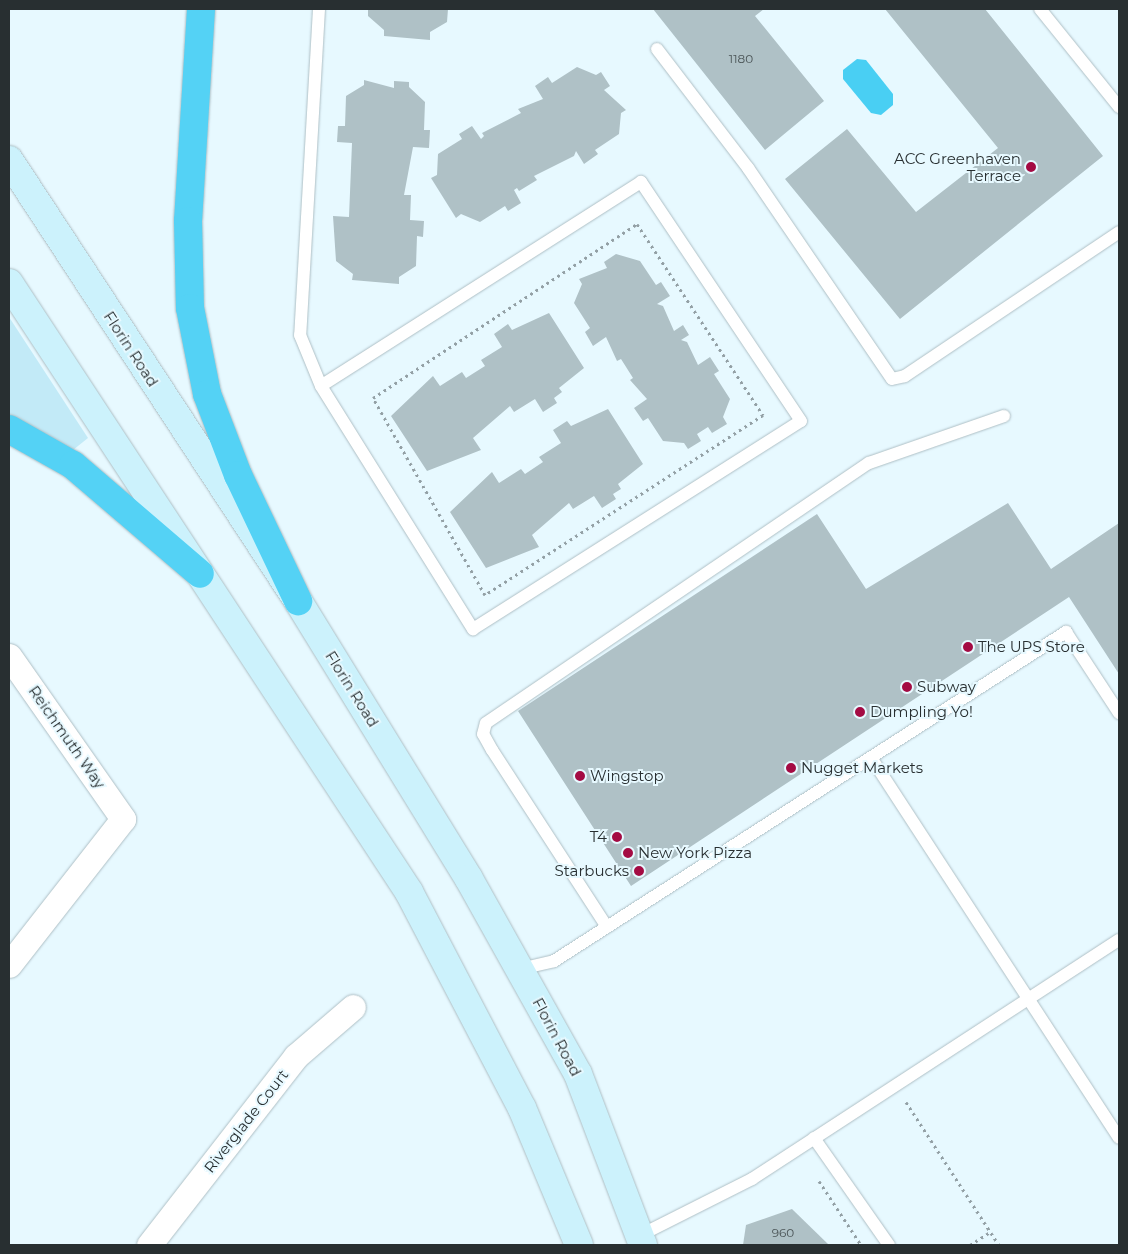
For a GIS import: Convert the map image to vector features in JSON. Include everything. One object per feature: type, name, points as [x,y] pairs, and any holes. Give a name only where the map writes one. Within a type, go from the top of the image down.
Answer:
[{"type":"highway","points":[[201,9],[188,221],[190,308],[207,394],[238,475],[298,601]]},
{"type":"highway","points":[[9,429],[73,465],[200,574]]},
{"type":"main road","name":"Florin Road","points":[[9,160],[298,601],[520,970],[578,1074],[641,1240]]},
{"type":"main road","points":[[9,283],[409,892],[522,1108],[579,1245]]},
{"type":"street","name":"Reichmuth Way","points":[[9,656],[123,818],[9,965]]},
{"type":"street","name":"Riverglade Court","points":[[149,1245],[296,1056],[354,1007]]},
{"type":"lane","points":[[319,9],[300,335],[321,386],[473,629],[801,421],[641,182],[321,386]]},
{"type":"lane","points":[[1040,9],[1119,106]]},
{"type":"lane","points":[[657,49],[748,168],[892,379],[905,376],[1119,232]]},
{"type":"lane","points":[[607,927],[492,750],[483,734],[486,723],[869,463],[1004,416]]},
{"type":"lane","points":[[520,970],[554,961],[872,759],[1066,632],[1119,713]]},
{"type":"lane","points":[[872,759],[1119,1138]]},
{"type":"lane","points":[[641,1240],[752,1179],[1119,940]]},
{"type":"lane","points":[[814,1138],[889,1245]]},
{"type":"path","points":[[637,224],[762,415],[485,595],[373,398],[637,224]]},
{"type":"path","points":[[906,1102],[999,1245]]},
{"type":"path","points":[[813,1172],[861,1245]]},
{"type":"path","points":[[970,1245],[990,1232]]},
{"type":"shaded area","points":[[9,317],[88,438],[73,450],[9,418]]},
{"type":"water","points":[[857,59],[866,60],[893,94],[893,105],[881,115],[871,113],[843,79],[843,70]]},
{"type":"building","points":[[368,9],[448,9],[447,22],[430,32],[430,40],[384,36],[384,30],[368,16]]},
{"type":"building","points":[[653,9],[764,9],[755,16],[824,101],[765,150]]},
{"type":"building","name":"ACC Greenhaven Terrace","points":[[885,9],[985,9],[1103,156],[900,319],[785,179],[847,129],[916,212],[998,148]]},
{"type":"building","points":[[577,67],[596,75],[601,72],[610,86],[604,90],[626,110],[621,113],[619,134],[595,150],[598,154],[584,164],[576,151],[574,156],[534,176],[537,180],[519,191],[517,188],[514,190],[521,203],[508,211],[505,206],[480,222],[461,214],[456,218],[431,178],[437,175],[438,154],[462,139],[459,134],[472,126],[481,139],[484,136],[482,133],[521,113],[518,109],[543,99],[535,86],[548,77],[552,83]]},
{"type":"building","points":[[364,80],[394,88],[394,81],[409,82],[409,87],[425,102],[424,130],[430,130],[429,148],[413,147],[404,195],[411,195],[410,220],[424,221],[423,237],[417,236],[416,266],[399,277],[399,284],[352,280],[353,274],[336,261],[333,216],[349,217],[352,143],[337,142],[338,126],[345,126],[346,96],[364,85]]},
{"type":"building","points":[[616,254],[640,261],[656,285],[661,282],[670,296],[657,304],[663,306],[674,331],[683,325],[689,335],[681,340],[687,342],[698,365],[710,357],[719,371],[714,374],[730,399],[723,417],[727,424],[712,433],[708,427],[697,434],[701,441],[688,449],[684,443],[663,441],[648,418],[643,421],[634,408],[647,399],[630,380],[633,378],[621,359],[617,361],[606,337],[593,346],[585,332],[590,328],[574,303],[582,284],[579,279],[607,268],[604,262]]},
{"type":"building","points":[[549,313],[584,368],[559,388],[562,392],[554,398],[557,403],[543,412],[535,399],[514,412],[510,406],[473,438],[481,450],[427,471],[391,416],[433,376],[440,386],[462,372],[466,378],[485,366],[481,360],[502,347],[494,334],[508,324],[512,330]]},
{"type":"building","points":[[608,409],[643,464],[618,484],[621,489],[613,494],[616,499],[602,508],[594,496],[573,509],[569,503],[532,535],[539,547],[486,568],[450,512],[492,472],[499,483],[521,469],[525,474],[543,462],[539,457],[561,443],[553,430],[567,421],[571,426]]},
{"type":"building","points":[[1008,503],[1051,569],[1119,523],[1119,674],[1069,597],[631,886],[518,711],[817,514],[866,589]]},
{"type":"building","points":[[792,1209],[829,1245],[743,1245],[746,1225]]},
{"type":"place","name":"ACC Greenhaven Terrace","points":[[1031,167]]},
{"type":"place","name":"The UPS Store","points":[[968,647]]},
{"type":"place","name":"Subway","points":[[907,687]]},
{"type":"place","name":"Dumpling Yo!","points":[[860,712]]},
{"type":"place","name":"Nugget Markets","points":[[791,768]]},
{"type":"place","name":"Wingstop","points":[[580,776]]},
{"type":"place","name":"T4","points":[[617,837]]},
{"type":"place","name":"New York Pizza","points":[[628,853]]},
{"type":"place","name":"Starbucks","points":[[639,871]]}]
